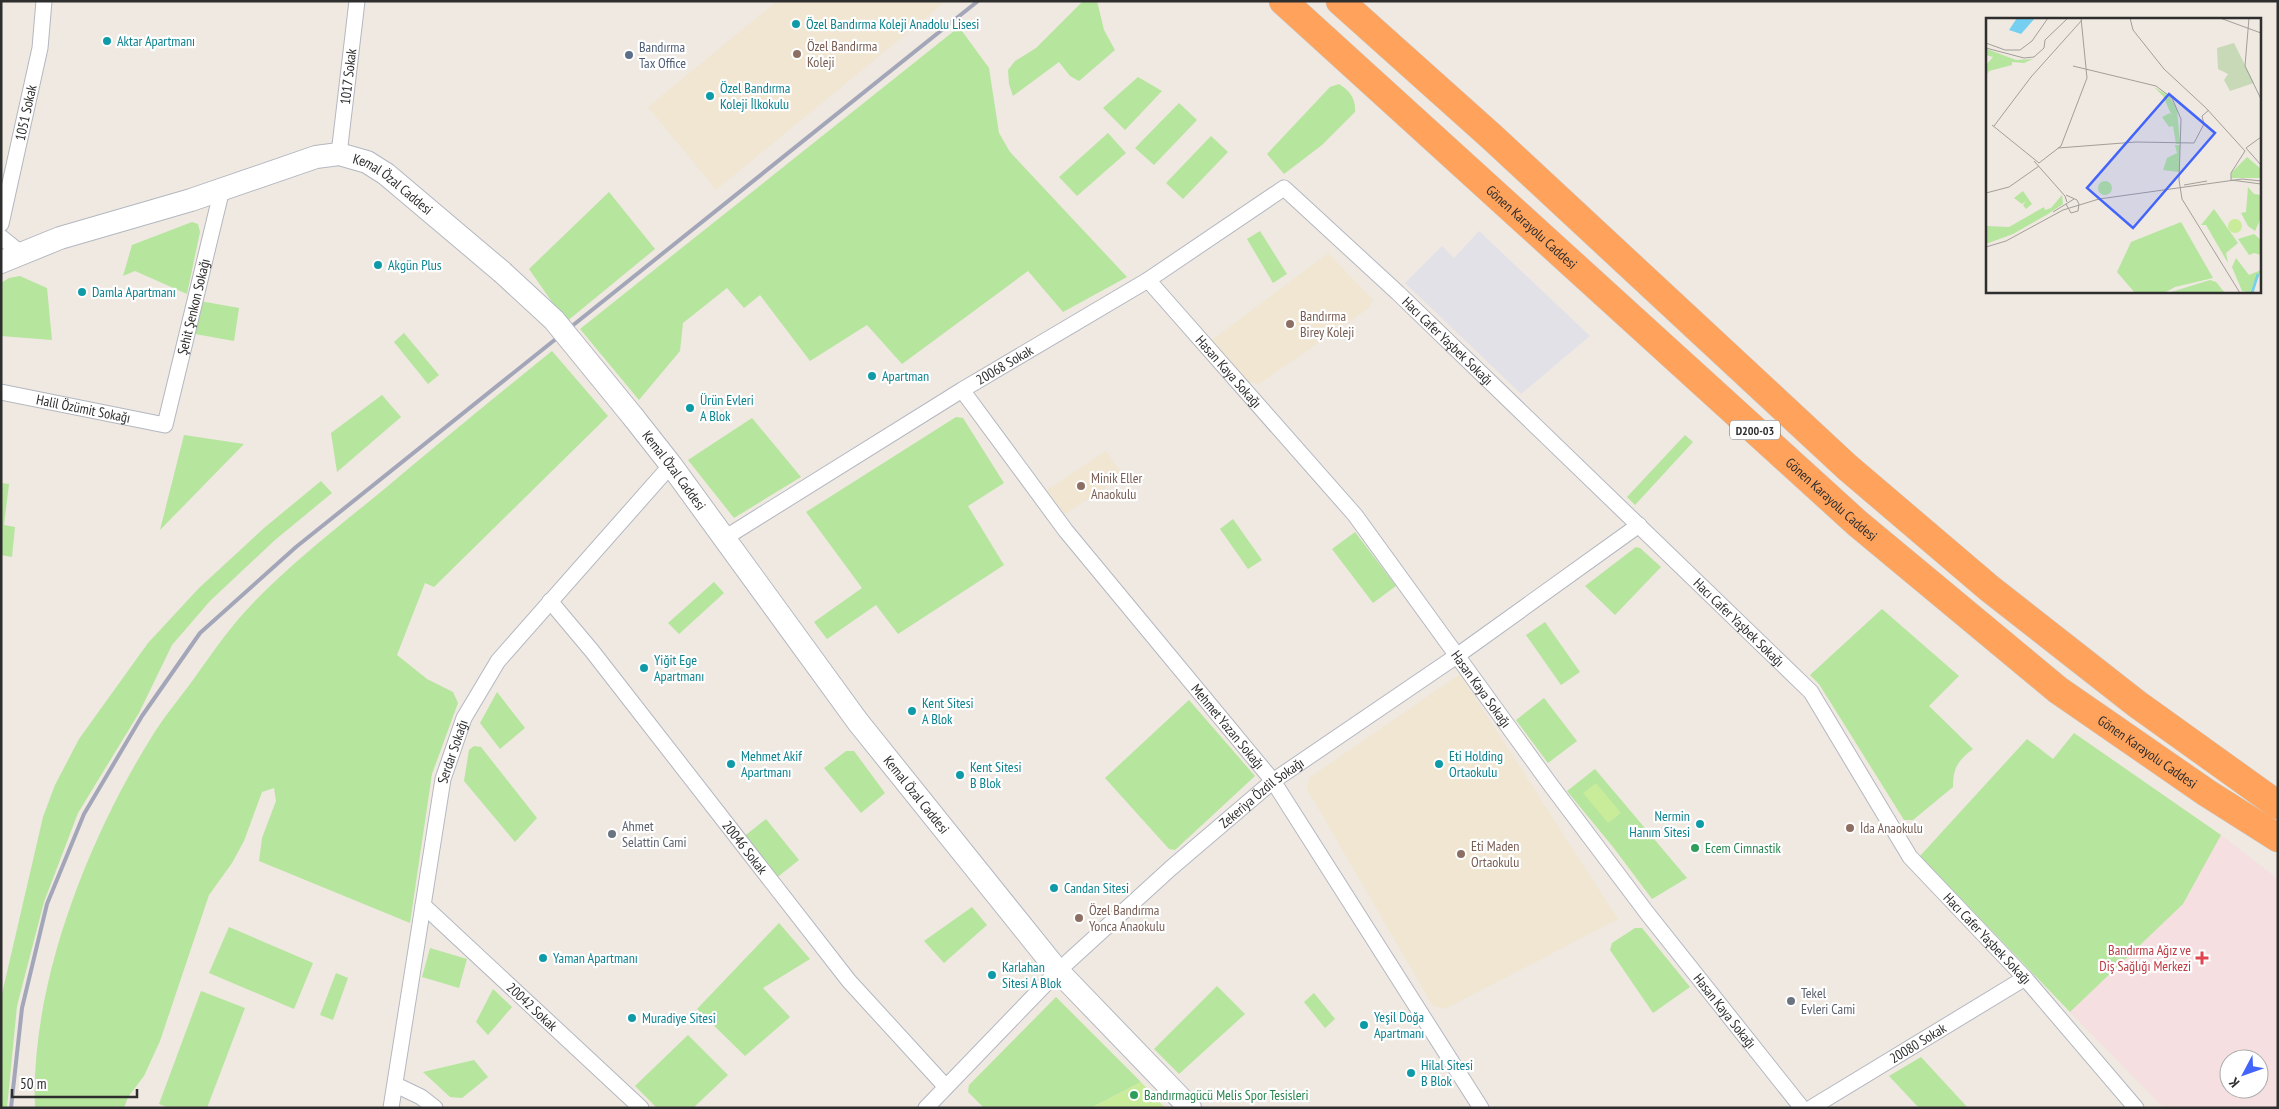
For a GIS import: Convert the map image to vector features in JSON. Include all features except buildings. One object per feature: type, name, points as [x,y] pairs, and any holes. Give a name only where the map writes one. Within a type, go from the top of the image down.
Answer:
[{"type":"highway","name":"Gönen Karayolu Caddesi","points":[[1283,1],[1857,523],[2058,690],[2254,824],[2278,838]]},
{"type":"highway","name":"D200-03","points":[[1340,1],[1493,138],[1847,467],[1989,588],[2137,704],[2278,805]]},
{"type":"highway","points":[[2254,824],[2278,845]]},
{"type":"main road","name":"Kemal Özal Caddesi","points":[[12,258],[60,238],[222,189],[316,157],[339,154],[367,162],[386,174],[502,272],[554,320],[670,465],[858,722],[1058,971],[1190,1108]]},
{"type":"street","name":"1051 Sokak","points":[[1,224],[40,48],[44,1]]},
{"type":"street","name":"1017 Sokak","points":[[339,154],[357,1]]},
{"type":"street","name":"20068 Sokak","points":[[723,539],[962,390],[1148,280],[1284,188]]},
{"type":"street","name":"Hacı Cafer Yaşbek Sokağı","points":[[1284,188],[1398,293],[1811,692],[1910,857],[2025,978],[2136,1108]]},
{"type":"street","name":"Şehit Şenkon Sokağı","points":[[165,425],[222,189]]},
{"type":"street","points":[[1,237],[12,258]]},
{"type":"street","name":"Hasan Kaya Sokağı","points":[[1148,280],[1355,515],[1550,784],[1647,913],[1802,1108]]},
{"type":"street","name":"Mehmet Yazan Sokağı","points":[[962,390],[1066,531],[1273,781],[1481,1108]]},
{"type":"street","name":"Halil Özümit Sokağı","points":[[1,392],[165,425]]},
{"type":"street","name":"Serdar Sokağı","points":[[391,1108],[443,779],[464,718],[498,661],[670,465]]},
{"type":"street","name":"Zekeriya Özdil Sokağı","points":[[926,1108],[1058,971],[1171,868],[1273,781],[1458,656],[1639,525]]},
{"type":"street","name":"20046 Sokak","points":[[550,601],[592,651],[849,981],[946,1087]]},
{"type":"street","name":"20042 Sokak","points":[[423,904],[641,1108]]},
{"type":"street","name":"20080 Sokak","points":[[1811,1108],[2025,978]]},
{"type":"street","points":[[396,1085],[420,1097],[435,1108]]},
{"type":"shaded area","name":"Özel Bandırma Koleji","points":[[777,1],[945,2],[716,190],[648,107]]},
{"type":"shaded area","points":[[1479,231],[1590,336],[1521,394],[1405,283],[1442,246],[1454,258]]},
{"type":"shaded area","name":"Bandırma Birey Koleji","points":[[1328,253],[1373,300],[1369,308],[1259,384],[1248,382],[1212,340]]},
{"type":"shaded area","name":"Minik Eller Anaokulu","points":[[1106,451],[1123,476],[1065,514],[1047,490]]},
{"type":"shaded area","name":"Eti Maden Ortaokulu","points":[[1460,674],[1618,919],[1445,1009],[1433,1006],[1307,789],[1309,778]]},
{"type":"shaded area","name":"Bandırma Ağız ve Diş Sağlığı Merkezi","points":[[2221,835],[2278,879],[2278,1108],[2164,1108],[2070,1012],[2183,904]]},
{"type":"green space","points":[[1083,1],[1097,1],[1104,30],[1115,50],[1079,81],[1070,76],[1059,62],[1013,96],[1009,84],[1008,70],[1015,61],[1036,48]]},
{"type":"green space","points":[[959,27],[989,68],[999,133],[1010,152],[1127,277],[1063,312],[1028,271],[902,364],[867,325],[810,361],[760,295],[744,308],[727,288],[683,323],[680,351],[639,400],[580,329]]},
{"type":"green space","points":[[1138,77],[1162,91],[1125,130],[1103,108]]},
{"type":"green space","points":[[1339,84],[1351,96],[1355,112],[1322,145],[1284,174],[1267,154],[1330,87]]},
{"type":"green space","points":[[1179,103],[1197,120],[1154,165],[1135,148]]},
{"type":"green space","points":[[1108,133],[1126,153],[1077,196],[1059,177]]},
{"type":"green space","points":[[1211,136],[1228,152],[1183,199],[1166,183]]},
{"type":"green space","points":[[609,192],[655,249],[566,322],[529,269]]},
{"type":"green space","points":[[192,222],[198,224],[200,232],[187,294],[135,271],[123,276],[132,245]]},
{"type":"green space","points":[[1260,231],[1287,274],[1273,283],[1247,239]]},
{"type":"green space","points":[[20,276],[47,288],[52,340],[1,336],[1,283],[9,278]]},
{"type":"green space","points":[[200,301],[239,308],[234,341],[195,334]]},
{"type":"green space","points":[[404,333],[439,375],[428,384],[394,342]]},
{"type":"green space","points":[[552,351],[608,416],[434,587],[425,583],[397,655],[427,679],[453,692],[458,703],[432,774],[410,923],[259,861],[262,838],[276,801],[274,788],[262,792],[244,841],[232,863],[209,895],[160,1041],[144,1076],[128,1097],[124,1108],[35,1108],[36,1061],[42,1013],[53,964],[67,916],[105,822],[127,778],[161,723],[230,629],[270,586],[317,544]]},
{"type":"green space","points":[[382,395],[401,417],[337,472],[331,433]]},
{"type":"green space","points":[[956,417],[963,418],[1004,483],[968,506],[1004,565],[898,634],[876,605],[827,639],[814,622],[862,588],[806,512]]},
{"type":"green space","points":[[752,418],[801,477],[734,518],[688,460]]},
{"type":"green space","points":[[184,435],[244,444],[160,530]]},
{"type":"green space","points":[[1685,435],[1693,442],[1635,505],[1627,497]]},
{"type":"green space","points":[[321,481],[332,493],[275,540],[210,601],[172,645],[139,713],[78,813],[44,902],[17,1006],[7,1108],[1,1108],[1,998],[43,817],[55,785],[79,739],[148,643],[199,588],[264,528]]},
{"type":"green space","points":[[1,483],[9,484],[4,525],[15,527],[12,557],[1,555]]},
{"type":"green space","points":[[1233,519],[1262,560],[1248,569],[1220,529]]},
{"type":"green space","points":[[1355,532],[1396,586],[1373,603],[1332,549]]},
{"type":"green space","points":[[1636,547],[1640,548],[1661,567],[1615,615],[1585,586]]},
{"type":"green space","points":[[714,582],[724,593],[679,634],[668,623]]},
{"type":"green space","points":[[1882,609],[1959,676],[1929,706],[1973,749],[1957,765],[1953,787],[1913,820],[1904,820],[1819,684],[1810,675]]},
{"type":"green space","points":[[1545,622],[1580,672],[1561,685],[1526,635]]},
{"type":"green space","points":[[497,692],[525,728],[500,749],[480,723]]},
{"type":"green space","points":[[1544,698],[1577,741],[1548,763],[1516,720]]},
{"type":"green space","points":[[1189,700],[1255,776],[1175,850],[1169,849],[1105,778]]},
{"type":"green space","points":[[2074,733],[2221,835],[2183,904],[2070,1012],[1920,856],[2027,739],[2053,759]]},
{"type":"green space","points":[[474,746],[481,747],[537,818],[515,842],[464,781],[469,750]]},
{"type":"green space","points":[[846,751],[854,751],[885,793],[861,813],[824,768]]},
{"type":"green space","points":[[1595,769],[1687,878],[1652,899],[1613,847],[1567,791]]},
{"type":"green space","points":[[1596,783],[1621,813],[1608,823],[1583,793]]},
{"type":"green space","points":[[766,819],[799,860],[775,879],[742,838]]},
{"type":"green space","points":[[972,907],[987,925],[944,963],[924,941]]},
{"type":"green space","points":[[779,923],[810,959],[763,988],[790,1017],[745,1056],[697,1009]]},
{"type":"green space","points":[[229,927],[313,963],[294,1009],[209,973]]},
{"type":"green space","points":[[1635,928],[1642,928],[1690,987],[1653,1013],[1610,950],[1612,943]]},
{"type":"green space","points":[[430,948],[467,959],[459,988],[422,977]]},
{"type":"green space","points":[[336,973],[348,978],[333,1020],[320,1015]]},
{"type":"green space","points":[[1217,986],[1245,1014],[1179,1074],[1154,1049]]},
{"type":"green space","points":[[493,989],[512,1007],[488,1035],[476,1022]]},
{"type":"green space","points":[[201,991],[245,1008],[207,1108],[169,1108],[159,1104]]},
{"type":"green space","points":[[1314,993],[1335,1019],[1325,1028],[1304,1002]]},
{"type":"green space","points":[[1056,997],[1141,1082],[1091,1108],[984,1108],[968,1092],[969,1085]]},
{"type":"green space","points":[[688,1035],[728,1075],[693,1108],[657,1108],[635,1086]]},
{"type":"green space","points":[[1921,1057],[1968,1108],[1919,1108],[1889,1076]]},
{"type":"green space","points":[[474,1060],[488,1077],[462,1098],[450,1097],[423,1072]]},
{"type":"green space","name":"Bandırmagücü Melis Spor Tesisleri","points":[[1141,1082],[1165,1108],[1091,1108]]},
{"type":"railway","points":[[11,1108],[22,1008],[47,904],[84,814],[142,716],[200,633],[296,547],[978,1]]},
{"type":"place","name":"Özel Bandırma Koleji Anadolu Lisesi","points":[[796,24]]},
{"type":"place","name":"Aktar Apartmanı","points":[[107,41]]},
{"type":"place","name":"Özel Bandırma Koleji","points":[[797,54]]},
{"type":"place","name":"Bandırma Tax Office","points":[[629,55]]},
{"type":"place","name":"Özel Bandırma Koleji İlkokulu","points":[[710,96]]},
{"type":"place","name":"Akgün Plus","points":[[378,265]]},
{"type":"place","name":"Damla Apartmanı","points":[[82,292]]},
{"type":"place","name":"Bandırma Birey Koleji","points":[[1290,324]]},
{"type":"place","name":"Apartman","points":[[872,376]]},
{"type":"place","name":"Ürün Evleri A Blok","points":[[690,408]]},
{"type":"place","name":"Minik Eller Anaokulu","points":[[1081,486]]},
{"type":"place","name":"Yiğit Ege Apartmanı","points":[[644,668]]},
{"type":"place","name":"Kent Sitesi A Blok","points":[[912,711]]},
{"type":"place","name":"Mehmet Akif Apartmanı","points":[[731,764]]},
{"type":"place","name":"Eti Holding Ortaokulu","points":[[1439,764]]},
{"type":"place","name":"Kent Sitesi B Blok","points":[[960,775]]},
{"type":"place","name":"Nermin Hanım Sitesi","points":[[1700,824]]},
{"type":"place","name":"İda Anaokulu","points":[[1850,828]]},
{"type":"place","name":"Ahmet Selattin Cami","points":[[612,834]]},
{"type":"place","name":"Ecem Cimnastik","points":[[1695,848]]},
{"type":"place","name":"Eti Maden Ortaokulu","points":[[1461,854]]},
{"type":"place","name":"Candan Sitesi","points":[[1054,888]]},
{"type":"place","name":"Özel Bandırma Yonca Anaokulu","points":[[1079,918]]},
{"type":"place","name":"Yaman Apartmanı","points":[[543,958]]},
{"type":"place","name":"Bandırma Ağız ve Diş Sağlığı Merkezi","points":[[2202,958]]},
{"type":"place","name":"Karlahan Sitesi A Blok","points":[[992,975]]},
{"type":"place","name":"Tekel Evleri Cami","points":[[1791,1001]]},
{"type":"place","name":"Muradiye Sitesi","points":[[632,1018]]},
{"type":"place","name":"Yeşil Doğa Apartmanı","points":[[1364,1025]]},
{"type":"place","name":"Hilal Sitesi B Blok","points":[[1411,1073]]},
{"type":"place","name":"Bandırmagücü Melis Spor Tesisleri","points":[[1134,1095]]}]
